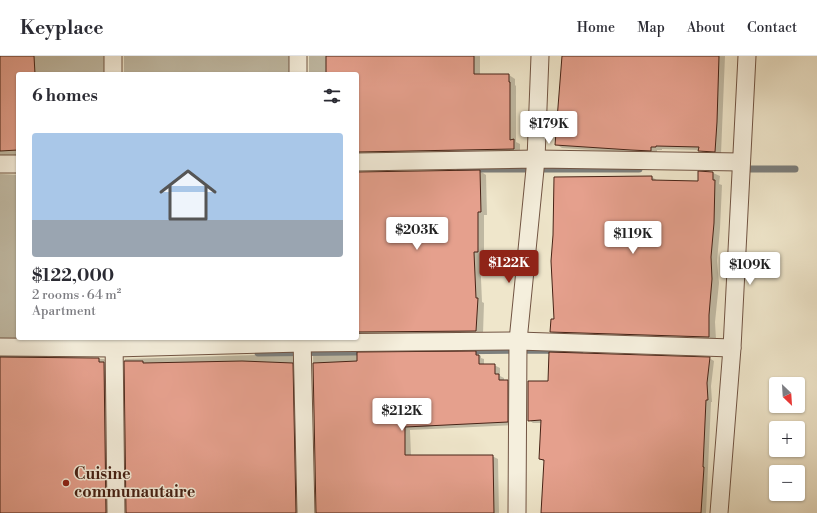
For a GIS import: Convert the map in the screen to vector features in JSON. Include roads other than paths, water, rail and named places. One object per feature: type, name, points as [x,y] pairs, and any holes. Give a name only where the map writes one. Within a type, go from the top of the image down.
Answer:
[{"type":"street","points":[[113,56],[113,72]]},
{"type":"street","points":[[298,56],[298,72]]},
{"type":"street","points":[[517,513],[518,341],[536,159],[540,56]]},
{"type":"street","points":[[719,513],[732,348],[747,56]]},
{"type":"street","points":[[359,162],[536,159],[741,162]]},
{"type":"street","points":[[0,164],[16,164]]},
{"type":"street","points":[[302,341],[306,513]]},
{"type":"street","points":[[0,347],[114,343],[518,341],[732,348]]},
{"type":"street","points":[[114,343],[116,513]]},
{"type":"waterway","points":[[460,169],[639,169]]},
{"type":"waterway","points":[[742,169],[795,169]]},
{"type":"waterway","points":[[258,353],[535,350],[580,351]]},
{"type":"waterway","points":[[0,356],[44,356]]},
{"type":"place","name":"Cuisine communautaire","points":[[66,483]]}]
